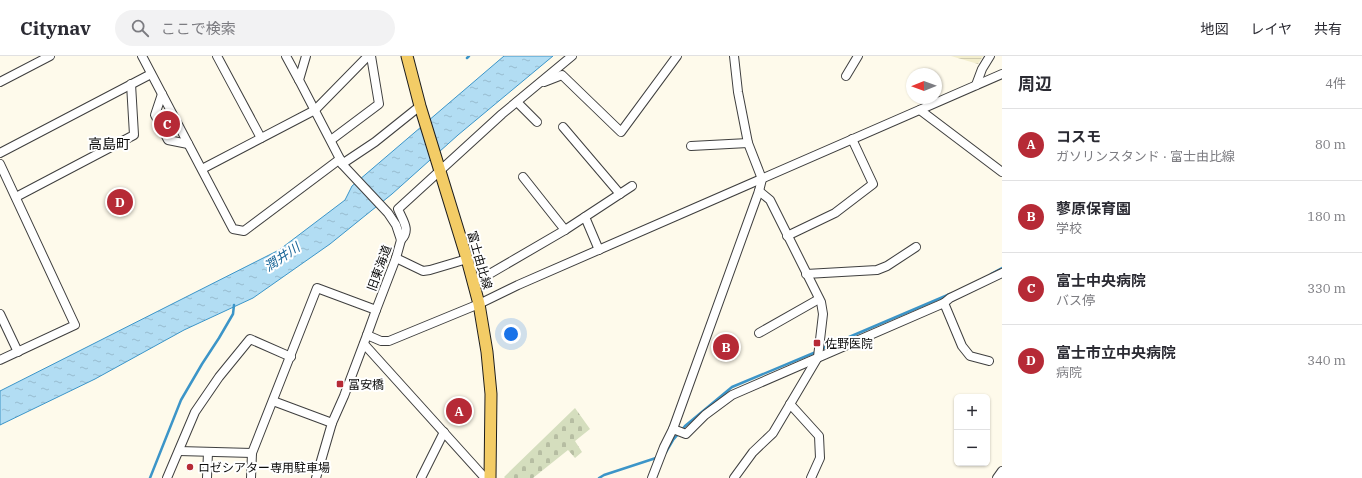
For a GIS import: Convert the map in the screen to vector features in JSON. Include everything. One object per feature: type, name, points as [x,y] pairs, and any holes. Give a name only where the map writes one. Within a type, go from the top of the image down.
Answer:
[{"type":"main road","name":"富士由比線","points":[[407,56],[421,108],[480,304],[491,394],[490,478]]},
{"type":"street","points":[[0,82],[50,56]]},
{"type":"street","points":[[142,56],[233,229],[244,232],[341,162],[375,142],[421,108]]},
{"type":"street","points":[[217,56],[261,138]]},
{"type":"street","name":"旧東海道","points":[[286,56],[331,140],[341,162],[388,214],[396,225],[400,240],[396,258],[344,396],[332,423],[316,478]]},
{"type":"street","points":[[299,80],[306,56]]},
{"type":"street","points":[[202,169],[315,110],[368,56]]},
{"type":"street","points":[[331,140],[379,104],[371,56]]},
{"type":"street","points":[[400,240],[405,236],[407,230],[398,209],[439,168],[572,56]]},
{"type":"street","points":[[542,81],[545,82],[562,75],[621,132],[677,56]]},
{"type":"street","points":[[652,478],[673,429],[759,191],[762,178],[748,143],[738,92],[734,56]]},
{"type":"street","points":[[846,76],[858,56]]},
{"type":"street","points":[[976,85],[982,69],[990,56]]},
{"type":"street","points":[[0,153],[151,74]]},
{"type":"street","points":[[367,335],[381,341],[389,341],[480,304],[518,285],[1002,74]]},
{"type":"street","points":[[16,197],[134,135],[131,84]]},
{"type":"street","points":[[162,94],[154,115],[168,140],[188,144]]},
{"type":"street","points":[[517,102],[537,122]]},
{"type":"street","points":[[920,110],[1002,172]]},
{"type":"street","points":[[563,128],[620,194]]},
{"type":"street","points":[[787,236],[835,213],[873,184],[852,139]]},
{"type":"street","points":[[691,146],[748,143]]},
{"type":"street","points":[[0,164],[75,325],[0,360]]},
{"type":"street","points":[[523,177],[564,230]]},
{"type":"street","points":[[474,283],[564,230],[632,186]]},
{"type":"street","points":[[734,478],[753,452],[773,432],[818,357],[823,314],[819,299],[770,200],[759,191]]},
{"type":"street","points":[[585,217],[599,250]]},
{"type":"street","points":[[806,274],[877,270],[887,266],[916,247]]},
{"type":"street","points":[[396,258],[423,271],[467,259]]},
{"type":"street","points":[[673,429],[686,434],[705,415],[732,395],[944,303],[950,298],[1002,273]]},
{"type":"street","points":[[251,478],[252,453],[318,288],[376,310]]},
{"type":"street","points":[[759,333],[819,299]]},
{"type":"street","points":[[944,303],[962,346],[970,356],[989,361]]},
{"type":"street","points":[[0,314],[18,352]]},
{"type":"street","points":[[167,478],[195,412],[219,377],[250,339],[291,356]]},
{"type":"street","points":[[364,344],[485,478]]},
{"type":"street","points":[[273,401],[332,423]]},
{"type":"street","points":[[790,404],[819,436],[820,458],[811,478]]},
{"type":"street","points":[[421,478],[444,432]]},
{"type":"street","points":[[179,451],[252,453]]},
{"type":"street","points":[[207,478],[208,452]]},
{"type":"street","points":[[997,478],[1002,471]]},
{"type":"shaded area","points":[[951,56],[983,56],[978,64]]},
{"type":"green space","points":[[575,408],[590,429],[575,441],[582,452],[575,458],[568,450],[533,478],[504,477]]},
{"type":"water","name":"潤井川","points":[[504,56],[553,56],[458,135],[392,194],[330,244],[253,298],[184,330],[95,379],[0,425],[0,391],[279,250],[345,200],[352,186]]},
{"type":"waterway","points":[[991,274],[1002,268]]},
{"type":"waterway","points":[[821,349],[950,294]]},
{"type":"waterway","points":[[150,478],[181,400],[233,314],[234,305]]},
{"type":"waterway","points":[[666,452],[673,440],[685,426],[732,387],[816,352]]},
{"type":"waterway","points":[[599,478],[659,457]]},
{"type":"place","name":"富士中央病院","points":[[167,124]]},
{"type":"place","name":"富士市立中央病院","points":[[120,202]]},
{"type":"place","name":"佐野医院","points":[[817,343]]},
{"type":"place","name":"蓼原保育園","points":[[726,347]]},
{"type":"place","name":"冨安橋","points":[[340,384]]},
{"type":"place","name":"コスモ","points":[[459,411]]},
{"type":"place","name":"ロゼシアター専用駐車場","points":[[190,467]]},
{"type":"district","name":"高島町","points":[[109,144]]}]
